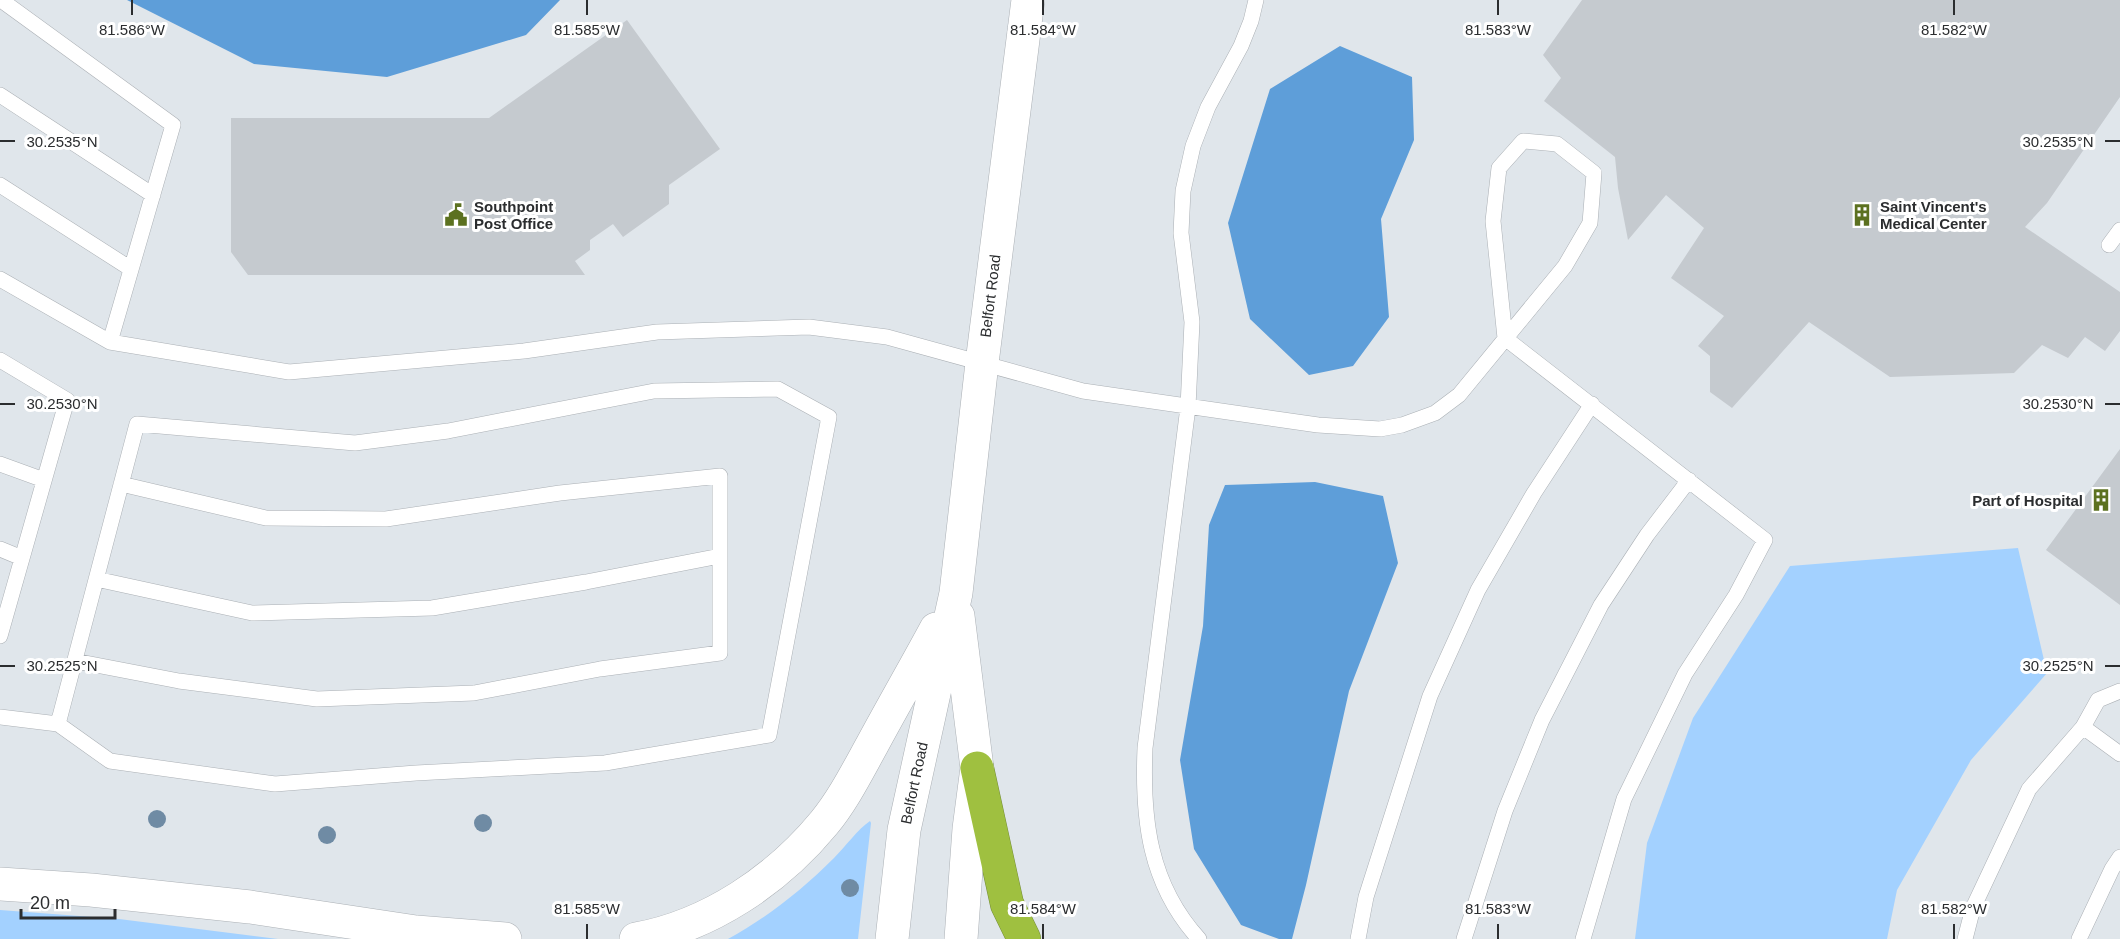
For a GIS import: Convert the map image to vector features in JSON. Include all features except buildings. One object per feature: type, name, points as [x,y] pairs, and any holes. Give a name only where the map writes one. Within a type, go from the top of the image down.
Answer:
[{"type":"highway","points":[[977,768],[1007,904],[1024,939]]},
{"type":"main road","name":"Belfort Road","points":[[892,939],[904,830],[956,593],[982,363],[1028,0]]},
{"type":"main road","name":"Belfort Road","points":[[956,593],[977,768],[969,829],[961,939]]},
{"type":"main road","points":[[636,939],[671,930],[708,915],[756,887],[793,856],[825,822],[850,784],[956,593]]},
{"type":"main road","points":[[0,884],[91,890],[250,907],[429,935],[505,939]]},
{"type":"lane","points":[[1,0],[173,125],[111,342]]},
{"type":"lane","points":[[1199,939],[1180,914],[1155,864],[1147,829],[1143,788],[1147,737],[1188,407],[1192,322],[1181,233],[1183,191],[1192,146],[1208,107],[1241,46],[1256,0]]},
{"type":"lane","points":[[0,95],[153,195]]},
{"type":"lane","points":[[0,279],[111,342],[289,372],[524,351],[657,332],[809,327],[887,337],[1083,391],[1329,426],[1380,429],[1402,425],[1435,413],[1459,395],[1505,338],[1565,266],[1590,223],[1594,173],[1557,144],[1523,141],[1498,168],[1493,221],[1505,338],[1765,540],[1736,595],[1685,674],[1624,799],[1584,939]]},
{"type":"lane","points":[[0,185],[131,269]]},
{"type":"lane","points":[[2109,245],[2120,230]]},
{"type":"lane","points":[[0,360],[67,399],[0,636]]},
{"type":"lane","points":[[0,717],[58,724],[111,761],[275,783],[605,762],[769,735],[829,417],[778,389],[766,389],[654,391],[448,431],[355,443],[137,424],[58,724]]},
{"type":"lane","points":[[1358,939],[1366,897],[1430,696],[1478,590],[1534,493],[1592,404]]},
{"type":"lane","points":[[0,465],[44,480]]},
{"type":"lane","points":[[75,661],[179,681],[317,699],[474,693],[600,669],[720,653],[720,476],[560,493],[386,519],[266,518],[121,484]]},
{"type":"lane","points":[[1464,939],[1505,811],[1542,720],[1602,605],[1647,535],[1689,480]]},
{"type":"lane","points":[[0,549],[22,558]]},
{"type":"lane","points":[[96,579],[252,613],[432,608],[720,556]]},
{"type":"lane","points":[[1965,939],[1973,908],[2029,789],[2083,727],[2098,700],[2120,691]]},
{"type":"lane","points":[[2083,727],[2120,754]]},
{"type":"lane","points":[[2079,939],[2120,857]]},
{"type":"shaded area","points":[[127,0],[560,0],[526,35],[387,77],[254,64]]},
{"type":"shaded area","points":[[1340,46],[1412,77],[1414,140],[1381,219],[1389,317],[1353,366],[1309,375],[1250,319],[1228,223],[1270,89]]},
{"type":"shaded area","points":[[1315,482],[1383,496],[1398,563],[1349,691],[1292,939],[1279,939],[1241,925],[1194,849],[1180,760],[1203,626],[1209,525],[1225,485]]},
{"type":"shaded area","points":[[2018,548],[2047,673],[1971,760],[1897,890],[1887,939],[1635,939],[1647,843],[1693,718],[1790,566]]},
{"type":"shaded area","points":[[870,821],[858,939],[728,939],[757,922],[797,892]]},
{"type":"shaded area","points":[[0,910],[119,919],[278,939],[0,939]]},
{"type":"place","name":"Southpoint Post Office","points":[[456,215]]},
{"type":"place","name":"Saint Vincent's Medical Center","points":[[1862,215]]},
{"type":"place","name":"Part of Hospital","points":[[2101,500]]}]
